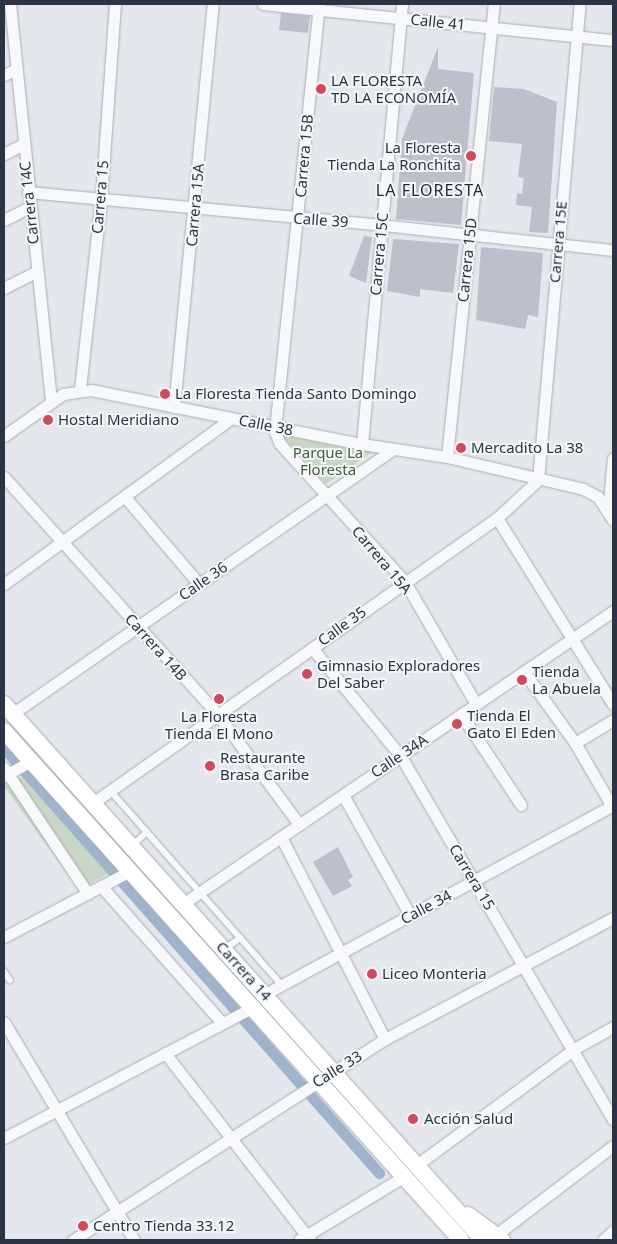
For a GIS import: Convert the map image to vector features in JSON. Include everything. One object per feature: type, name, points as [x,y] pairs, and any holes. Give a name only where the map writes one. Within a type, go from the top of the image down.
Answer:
[{"type":"main road","name":"Carrera 14","points":[[8,709],[133,845],[453,1205],[494,1238]]},
{"type":"main road","name":"Carrera 14","points":[[4,731],[28,764],[313,1084],[461,1240]]},
{"type":"main road","points":[[428,1205],[454,1240]]},
{"type":"street","name":"Carrera 14C","points":[[10,4],[51,402]]},
{"type":"street","name":"Carrera 15","points":[[80,389],[101,199],[115,4]]},
{"type":"street","name":"Carrera 15A","points":[[174,407],[195,208],[213,4]]},
{"type":"street","name":"Calle 41","points":[[263,4],[318,7],[401,18],[613,40]]},
{"type":"street","name":"Carrera 15C","points":[[362,444],[402,4]]},
{"type":"street","name":"Carrera 15D","points":[[448,457],[494,4]]},
{"type":"street","name":"Carrera 15E","points":[[538,480],[580,4]]},
{"type":"street","name":"Carrera 15B","points":[[275,427],[298,219],[318,7]]},
{"type":"street","points":[[4,75],[17,69]]},
{"type":"street","points":[[4,154],[24,144]]},
{"type":"street","name":"Calle 39","points":[[28,192],[298,219],[382,224],[470,236],[613,250]]},
{"type":"street","points":[[4,220],[30,207]]},
{"type":"street","points":[[4,288],[37,272]]},
{"type":"street","points":[[4,436],[51,402],[80,389]]},
{"type":"street","name":"Calle 38","points":[[80,389],[362,444],[448,457],[538,480],[583,489],[598,497],[611,515]]},
{"type":"street","points":[[4,584],[232,418]]},
{"type":"street","name":"Carrera 15A","points":[[275,427],[280,444],[405,582],[476,704]]},
{"type":"street","name":"Calle 36","points":[[8,709],[138,627],[393,448]]},
{"type":"street","points":[[611,515],[613,458]]},
{"type":"street","name":"Carrera 14B","points":[[4,478],[218,715],[300,824]]},
{"type":"street","name":"Calle 35","points":[[94,802],[496,518],[538,480]]},
{"type":"street","points":[[125,497],[199,584]]},
{"type":"street","points":[[496,518],[613,704]]},
{"type":"street","name":"Calle 34A","points":[[184,903],[613,610]]},
{"type":"street","name":"Carrera 15","points":[[312,648],[400,755],[525,965],[613,1119]]},
{"type":"street","points":[[524,672],[575,743],[613,806]]},
{"type":"street","points":[[462,714],[522,805]]},
{"type":"street","points":[[575,743],[613,720]]},
{"type":"street","points":[[28,764],[7,773],[88,894]]},
{"type":"street","points":[[343,794],[410,915]]},
{"type":"street","name":"Calle 34","points":[[265,994],[613,806]]},
{"type":"street","points":[[281,837],[339,953],[385,1039]]},
{"type":"street","points":[[4,938],[126,873]]},
{"type":"street","points":[[105,884],[225,1022]]},
{"type":"street","name":"Calle 33","points":[[73,1240],[385,1039],[613,918]]},
{"type":"street","points":[[4,1138],[248,1010]]},
{"type":"street","points":[[4,1022],[115,1212],[134,1240]]},
{"type":"street","points":[[418,1164],[574,1049],[613,1027]]},
{"type":"street","points":[[165,1053],[306,1239],[403,1177]]},
{"type":"street","points":[[494,1238],[613,1146]]},
{"type":"street","points":[[603,1240],[613,1231]]},
{"type":"lane","points":[[110,790],[282,985]]},
{"type":"lane","points":[[133,845],[147,832]]},
{"type":"lane","points":[[225,949],[240,938]]},
{"type":"lane","points":[[4,970],[10,980]]},
{"type":"green space","name":"Parque La Floresta","points":[[279,433],[374,451],[326,484]]},
{"type":"green space","points":[[31,772],[117,869],[79,890],[4,786]]},
{"type":"building","points":[[281,13],[310,16],[308,33],[279,30]]},
{"type":"building","points":[[438,47],[438,69],[474,73],[461,225],[396,219],[402,139]]},
{"type":"building","points":[[494,87],[524,89],[557,102],[548,233],[529,232],[532,207],[516,205],[517,193],[522,194],[524,178],[518,177],[522,144],[489,141]]},
{"type":"building","points":[[364,236],[372,237],[366,283],[349,276]]},
{"type":"building","points":[[393,239],[459,244],[453,293],[420,289],[420,297],[387,291]]},
{"type":"building","points":[[481,247],[543,253],[538,317],[528,315],[525,329],[476,320]]},
{"type":"building","points":[[338,847],[353,877],[348,880],[352,886],[333,896],[313,862]]},
{"type":"waterway","points":[[4,748],[379,1173]]},
{"type":"place","name":"LA FLORESTA TD LA ECONOMÍA","points":[[321,89]]},
{"type":"place","name":"La Floresta Tienda La Ronchita","points":[[471,156]]},
{"type":"place","name":"La Floresta Tienda Santo Domingo","points":[[165,394]]},
{"type":"place","name":"Hostal Meridiano","points":[[48,420]]},
{"type":"place","name":"Mercadito La 38","points":[[461,448]]},
{"type":"place","name":"Gimnasio Exploradores Del Saber","points":[[307,674]]},
{"type":"place","name":"Tienda La Abuela","points":[[522,680]]},
{"type":"place","name":"La Floresta Tienda El Mono","points":[[219,699]]},
{"type":"place","name":"Tienda El Gato El Eden","points":[[457,724]]},
{"type":"place","name":"Restaurante Brasa Caribe","points":[[210,766]]},
{"type":"place","name":"Liceo Monteria","points":[[372,974]]},
{"type":"place","name":"Acción Salud","points":[[413,1119]]},
{"type":"place","name":"Centro Tienda 33.12","points":[[83,1226]]},
{"type":"district","name":"LA FLORESTA","points":[[430,190]]}]
